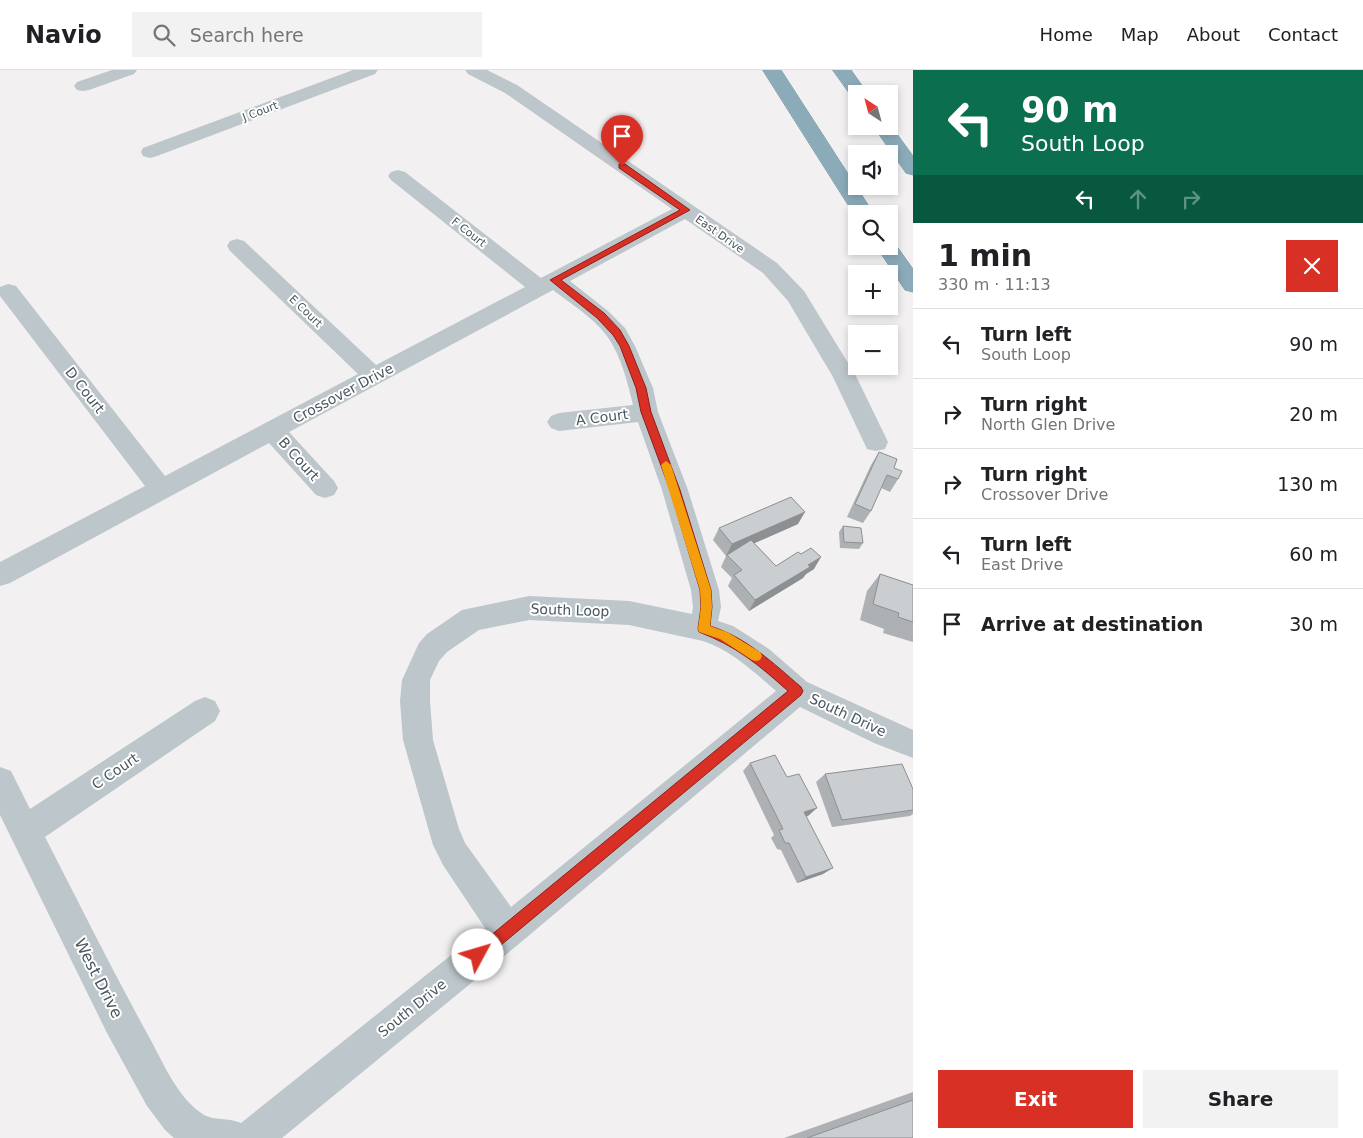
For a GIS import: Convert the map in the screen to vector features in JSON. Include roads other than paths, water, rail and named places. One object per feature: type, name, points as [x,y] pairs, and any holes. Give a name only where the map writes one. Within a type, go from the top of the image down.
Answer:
[{"type":"highway","points":[[772,70],[858,205]]},
{"type":"highway","points":[[842,70],[853,85]]},
{"type":"highway","points":[[888,135],[913,169]]},
{"type":"highway","points":[[892,255],[913,285]]},
{"type":"street","points":[[84,86],[128,70]]},
{"type":"street","name":"J Court","points":[[150,152],[369,70]]},
{"type":"street","name":"East Drive","points":[[474,70],[511,89],[770,268],[796,296],[844,376],[876,442]]},
{"type":"street","name":"F Court","points":[[398,176],[547,284],[600,316],[616,333],[624,346],[641,388],[646,412],[675,490],[705,590],[707,607],[703,629]]},
{"type":"street","name":"Crossover Drive","points":[[0,575],[686,210]]},
{"type":"street","name":"E Court","points":[[238,246],[374,376]]},
{"type":"street","name":"D Court","points":[[8,291],[161,490]]},
{"type":"street","name":"A Court","points":[[559,422],[646,412]]},
{"type":"street","name":"B Court","points":[[272,430],[325,488]]},
{"type":"street","name":"South Loop","points":[[508,931],[454,854],[444,834],[418,740],[414,701],[416,680],[421,666],[437,643],[472,619],[529,608],[630,613],[723,635],[759,658],[797,691]]},
{"type":"street","name":"South Drive","points":[[252,1138],[508,931],[797,691],[885,734],[913,744]]},
{"type":"street","name":"C Court","points":[[25,831],[205,711]]},
{"type":"street","name":"West Drive","points":[[0,782],[120,1020],[160,1093],[178,1117],[198,1134],[232,1138]]}]
